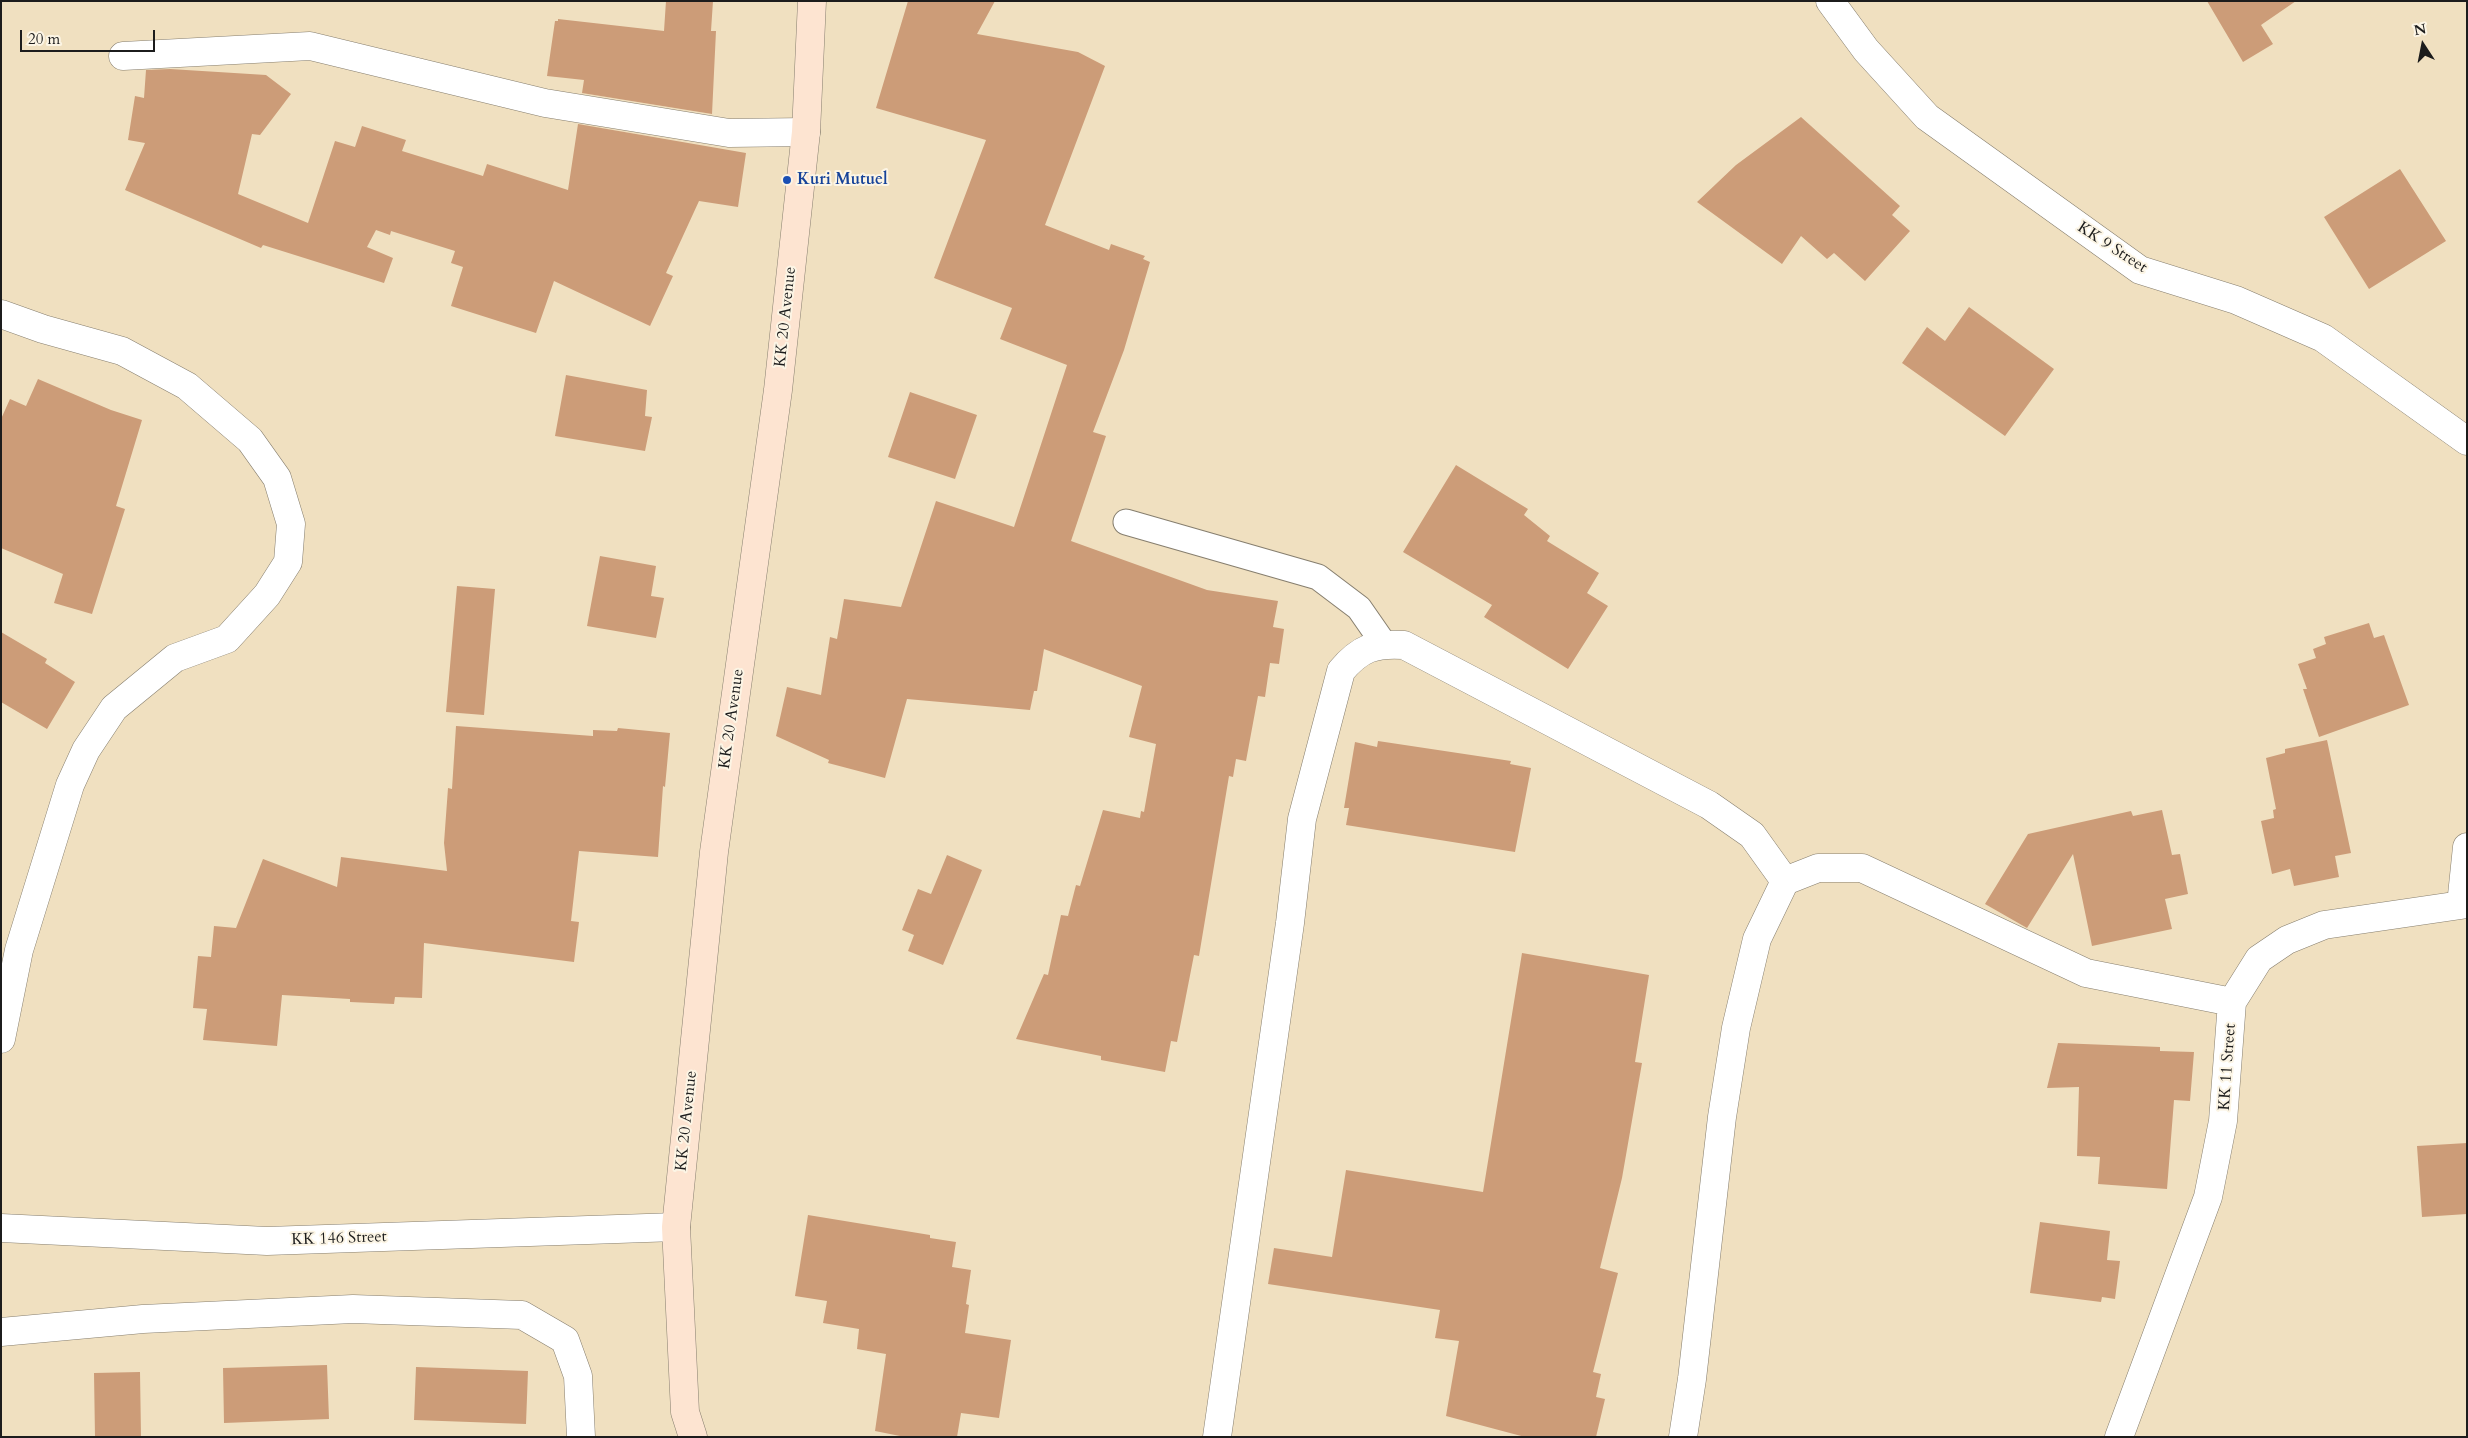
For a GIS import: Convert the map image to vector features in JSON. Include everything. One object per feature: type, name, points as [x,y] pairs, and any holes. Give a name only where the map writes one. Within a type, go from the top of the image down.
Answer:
[{"type":"main road","name":"KK 20 Avenue","points":[[693,1437],[685,1412],[676,1227],[714,852],[778,390],[806,132],[812,1]]},
{"type":"street","name":"KK 9 Street","points":[[1830,1],[1866,50],[1927,116],[2036,198],[2140,270],[2236,300],[2323,338],[2467,441]]},
{"type":"street","points":[[123,56],[310,46],[545,103],[729,133],[806,132]]},
{"type":"street","points":[[1,314],[43,329],[122,352],[187,386],[250,440],[277,478],[291,524],[288,562],[267,595],[227,639],[175,658],[114,708],[86,750],[70,785],[19,950],[1,1039]]},
{"type":"street","points":[[1217,1437],[1288,942],[1302,819],[1341,671],[1350,660],[1366,649],[1384,644],[1404,645],[1709,805],[1752,835],[1786,882]]},
{"type":"street","name":"KK 11 Street","points":[[2119,1437],[2208,1197],[2223,1121],[2232,1002],[2259,959],[2287,940],[2324,926],[2464,910],[2467,847]]},
{"type":"street","points":[[1683,1437],[1692,1379],[1722,1117],[1736,1028],[1757,939],[1786,882],[1818,868],[1862,868],[2086,973],[2232,1002]]},
{"type":"street","name":"KK 146 Street","points":[[1,1228],[267,1241],[676,1227]]},
{"type":"street","points":[[1,1332],[143,1319],[353,1309],[522,1316],[565,1340],[578,1376],[581,1437]]},
{"type":"lane","points":[[1126,522],[1318,577],[1359,608],[1384,644]]},
{"type":"building","points":[[666,1],[713,1],[711,31],[716,31],[712,114],[582,93],[584,80],[547,76],[555,21],[558,21],[558,19],[664,31]]},
{"type":"building","points":[[908,1],[995,1],[977,34],[1078,52],[1105,66],[1045,225],[1109,250],[1111,244],[1145,256],[1143,259],[1150,262],[1124,350],[1093,432],[1106,436],[1071,541],[1207,590],[1278,601],[1273,627],[1284,629],[1279,664],[1270,663],[1265,697],[1258,696],[1246,761],[1236,759],[1233,777],[1229,776],[1199,956],[1194,955],[1177,1042],[1171,1041],[1165,1072],[1101,1060],[1101,1056],[1016,1039],[1044,974],[1048,975],[1061,915],[1068,916],[1076,885],[1080,886],[1103,810],[1140,818],[1141,811],[1144,812],[1156,744],[1129,737],[1142,686],[1044,649],[1037,691],[1034,691],[1030,710],[907,699],[885,778],[828,763],[829,760],[776,736],[787,687],[821,695],[830,637],[837,639],[844,599],[901,607],[936,501],[1014,527],[1067,365],[1000,339],[1012,308],[934,278],[986,140],[876,108]]},
{"type":"building","points":[[2207,1],[2296,1],[2261,25],[2273,44],[2243,62]]},
{"type":"building","points":[[170,69],[266,75],[291,94],[260,135],[252,134],[238,194],[308,223],[335,141],[355,147],[362,126],[406,140],[402,151],[483,176],[487,164],[568,190],[578,124],[746,153],[738,207],[699,201],[666,273],[673,276],[650,326],[554,281],[536,333],[451,306],[463,267],[451,263],[455,251],[391,231],[390,235],[376,230],[367,247],[393,258],[384,283],[263,245],[261,248],[125,190],[145,143],[128,140],[135,96],[144,98],[146,70]]},
{"type":"building","points":[[1801,117],[1900,206],[1892,215],[1910,231],[1865,281],[1834,253],[1827,259],[1801,236],[1782,264],[1697,202],[1736,165]]},
{"type":"building","points":[[2400,169],[2446,241],[2369,289],[2324,217]]},
{"type":"building","points":[[1969,307],[2054,369],[2005,436],[1902,363],[1927,327],[1945,341]]},
{"type":"building","points":[[566,375],[647,390],[645,416],[652,417],[645,451],[555,436]]},
{"type":"building","points":[[38,379],[111,410],[142,420],[116,506],[125,509],[92,614],[54,603],[63,574],[1,548],[1,419],[10,399],[26,406]]},
{"type":"building","points":[[910,392],[977,415],[955,479],[888,457]]},
{"type":"building","points":[[1456,465],[1528,509],[1524,515],[1550,536],[1547,541],[1599,573],[1587,593],[1608,606],[1568,669],[1484,617],[1492,605],[1403,552]]},
{"type":"building","points":[[600,556],[656,566],[651,596],[664,598],[656,638],[587,626]]},
{"type":"building","points":[[457,586],[495,589],[484,715],[446,712]]},
{"type":"building","points":[[2369,623],[2374,638],[2384,635],[2409,705],[2319,737],[2303,689],[2307,689],[2298,664],[2316,658],[2313,649],[2326,644],[2324,637]]},
{"type":"building","points":[[1,632],[47,659],[45,663],[75,682],[47,729],[1,702]]},
{"type":"building","points":[[456,726],[593,736],[593,730],[617,731],[618,728],[670,733],[665,787],[663,786],[658,857],[579,851],[571,921],[579,922],[574,962],[424,943],[422,998],[395,997],[394,1004],[350,1002],[350,999],[282,995],[277,1046],[203,1040],[207,1009],[193,1008],[198,956],[211,957],[214,926],[236,928],[263,859],[337,887],[341,857],[447,871],[444,843],[448,788],[452,789]]},
{"type":"building","points":[[2327,740],[2351,853],[2335,856],[2339,877],[2294,886],[2290,869],[2272,874],[2261,821],[2274,818],[2273,810],[2276,809],[2266,758],[2285,753],[2285,749]]},
{"type":"building","points":[[1378,741],[1511,761],[1510,764],[1531,768],[1515,852],[1346,825],[1349,808],[1344,808],[1355,742],[1377,747]]},
{"type":"building","points":[[2162,810],[2172,855],[2180,854],[2188,894],[2165,899],[2172,929],[2092,946],[2073,854],[2027,928],[1985,904],[2028,834],[2131,811],[2133,816]]},
{"type":"building","points":[[947,855],[982,870],[943,965],[908,951],[914,935],[902,930],[918,889],[931,894]]},
{"type":"building","points":[[1522,953],[1649,975],[1635,1062],[1642,1063],[1622,1178],[1600,1268],[1618,1273],[1593,1372],[1601,1374],[1596,1397],[1605,1399],[1596,1437],[1525,1437],[1446,1416],[1459,1341],[1435,1338],[1440,1310],[1268,1284],[1274,1248],[1332,1257],[1346,1170],[1483,1192]]},
{"type":"building","points":[[2058,1043],[2160,1047],[2160,1051],[2194,1052],[2190,1101],[2174,1100],[2167,1189],[2098,1184],[2100,1157],[2077,1156],[2079,1087],[2047,1088]]},
{"type":"building","points":[[2467,1143],[2467,1214],[2422,1217],[2417,1146]]},
{"type":"building","points":[[808,1215],[930,1235],[930,1238],[956,1242],[952,1267],[971,1270],[966,1304],[969,1305],[965,1333],[1011,1340],[999,1418],[961,1413],[957,1437],[905,1437],[875,1431],[886,1354],[857,1349],[859,1329],[823,1323],[827,1301],[795,1296]]},
{"type":"building","points":[[2040,1222],[2110,1231],[2107,1260],[2120,1261],[2115,1299],[2102,1297],[2101,1302],[2030,1293]]},
{"type":"building","points":[[327,1365],[329,1419],[224,1423],[223,1368]]},
{"type":"building","points":[[416,1367],[528,1371],[526,1424],[414,1420]]},
{"type":"building","points":[[140,1372],[141,1437],[95,1437],[94,1373]]},
{"type":"place","name":"Kuri Mutuel","points":[[787,180]]}]
